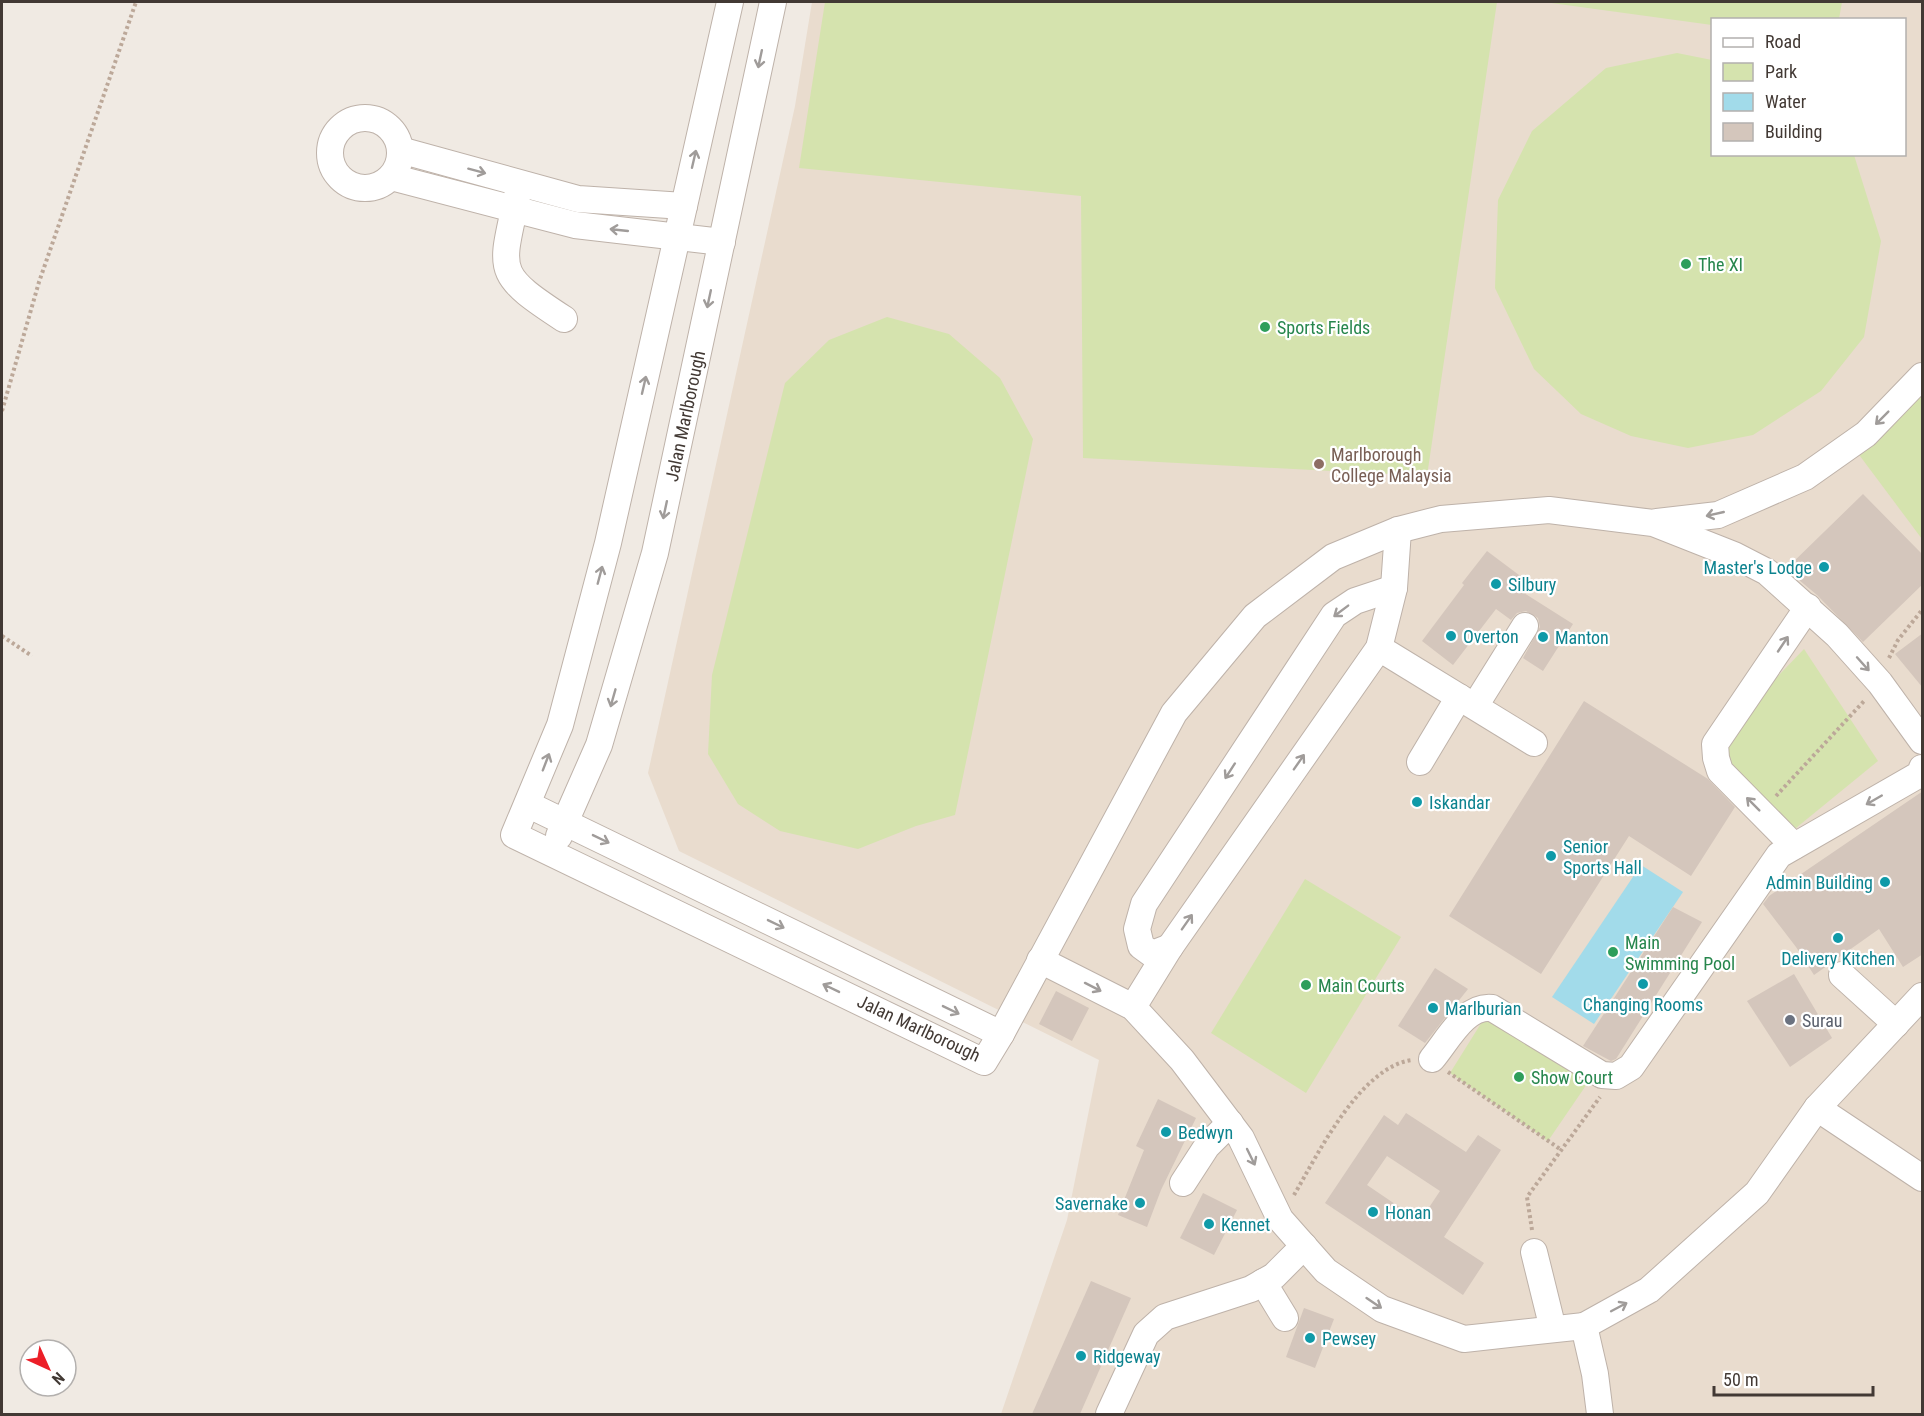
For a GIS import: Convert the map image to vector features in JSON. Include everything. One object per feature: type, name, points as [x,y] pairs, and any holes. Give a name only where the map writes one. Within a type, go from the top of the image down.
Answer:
[{"type":"street","name":"Jalan Marlborough","points":[[529,805],[1000,1034],[984,1062],[514,835],[529,805],[560,725],[608,543],[730,2]]},
{"type":"street","name":"Jalan Marlborough","points":[[552,852],[599,745],[656,554],[773,2]]},
{"type":"street","points":[[366,118],[388,126],[396,136],[400,150],[400,159],[391,177],[370,188],[348,183],[333,167],[332,145],[344,125],[366,118]]},
{"type":"street","points":[[400,150],[579,199],[684,206]]},
{"type":"street","points":[[426,186],[434,159]]},
{"type":"street","points":[[391,177],[575,225],[722,242]]},
{"type":"street","points":[[519,183],[504,255],[510,277],[528,295],[564,319]]},
{"type":"street","points":[[560,221],[567,196]]},
{"type":"street","points":[[1000,1034],[1174,713],[1255,616],[1333,556],[1398,530],[1441,519],[1549,510],[1653,523],[1718,515],[1805,477],[1866,434],[1923,376]]},
{"type":"street","points":[[1653,523],[1734,555],[1767,572],[1808,607],[1880,683],[1923,741]]},
{"type":"street","points":[[1133,1007],[1170,947],[1379,648],[1394,588],[1398,530]]},
{"type":"street","points":[[1170,947],[1152,954],[1141,946],[1137,929],[1144,904],[1334,615],[1355,601],[1394,588]]},
{"type":"street","points":[[1794,846],[1720,771],[1715,744],[1808,607]]},
{"type":"street","points":[[1420,762],[1525,627]]},
{"type":"street","points":[[1379,648],[1534,742]]},
{"type":"street","points":[[1432,1059],[1468,1015],[1480,1007],[1492,1008],[1602,1075],[1616,1076],[1631,1067],[1779,855],[1920,774],[1923,768]]},
{"type":"street","points":[[1040,960],[1133,1007],[1182,1060],[1241,1138],[1281,1219],[1326,1271],[1382,1309],[1464,1340],[1584,1326],[1649,1290],[1757,1193],[1817,1108],[1923,996]]},
{"type":"street","points":[[1842,975],[1896,1024]]},
{"type":"street","points":[[1817,1108],[1923,1179]]},
{"type":"street","points":[[1183,1183],[1207,1146],[1230,1123]]},
{"type":"street","points":[[1109,1414],[1146,1334],[1165,1317],[1251,1289],[1274,1276],[1304,1246]]},
{"type":"street","points":[[1534,1252],[1553,1329]]},
{"type":"street","points":[[1263,1282],[1285,1318]]},
{"type":"street","points":[[1584,1326],[1595,1374],[1600,1414]]},
{"type":"path","points":[[2,411],[39,282],[136,2]]},
{"type":"path","points":[[1762,812],[1880,683],[1884,668],[1898,640],[1923,610]]},
{"type":"path","points":[[2,636],[32,656]]},
{"type":"path","points":[[1281,1219],[1330,1132],[1369,1083],[1401,1062],[1432,1059],[1560,1149]]},
{"type":"path","points":[[1534,1252],[1527,1197],[1560,1149],[1616,1076]]},
{"type":"shaded area","name":"Marlborough College Malaysia","points":[[812,2],[1922,2],[1922,1414],[1001,1414],[1067,1220],[1099,1060],[679,851],[648,773],[795,106]]},
{"type":"green space","name":"Sports Fields","points":[[825,2],[1497,2],[1427,476],[1083,458],[1081,196],[799,168]]},
{"type":"green space","points":[[1544,2],[1842,2],[1839,18],[1711,18],[1711,25]]},
{"type":"green space","name":"The XI","points":[[1677,53],[1711,60],[1711,156],[1854,156],[1881,241],[1864,337],[1821,391],[1753,435],[1688,448],[1631,436],[1581,414],[1534,369],[1495,288],[1498,200],[1532,131],[1606,68]]},
{"type":"green space","points":[[887,317],[949,334],[1000,378],[1033,439],[955,815],[916,826],[858,849],[780,831],[738,804],[708,754],[712,675],[785,383],[829,340]]},
{"type":"green space","points":[[1922,386],[1922,539],[1857,452]]},
{"type":"green space","points":[[1804,649],[1878,761],[1785,837],[1708,749]]},
{"type":"green space","name":"Main Courts","points":[[1305,879],[1401,937],[1306,1093],[1211,1033]]},
{"type":"green space","name":"Show Court","points":[[1485,1017],[1589,1081],[1548,1141],[1450,1073]]},
{"type":"water","name":"Main Swimming Pool","points":[[1641,865],[1683,892],[1594,1024],[1552,997]]},
{"type":"building","name":"Master's Lodge","points":[[1863,494],[1923,555],[1923,584],[1863,642],[1817,595],[1786,569]]},
{"type":"building","points":[[1487,551],[1531,584],[1524,593],[1573,624],[1543,671],[1523,658],[1540,627],[1538,618],[1526,611],[1517,613],[1511,620],[1496,609],[1453,665],[1422,641]]},
{"type":"building","points":[[1923,633],[1923,688],[1895,654]]},
{"type":"building","name":"Senior Sports Hall","points":[[1584,701],[1708,779],[1735,807],[1691,876],[1629,836],[1541,974],[1449,916]]},
{"type":"building","points":[[1923,791],[1923,954],[1903,967],[1879,929],[1814,975],[1763,904],[1769,896]]},
{"type":"building","name":"Changing Rooms","points":[[1673,907],[1702,922],[1616,1059],[1611,1061],[1583,1046]]},
{"type":"building","name":"Marlburian","points":[[1435,968],[1468,989],[1425,1043],[1398,1026]]},
{"type":"building","name":"Surau","points":[[1794,974],[1832,1038],[1790,1067],[1747,1001]]},
{"type":"building","points":[[1056,991],[1089,1008],[1072,1041],[1039,1024]]},
{"type":"building","points":[[1158,1099],[1196,1118],[1161,1190],[1147,1227],[1118,1215],[1144,1150],[1136,1146]]},
{"type":"building","name":"Honan","points":[[1406,1113],[1466,1152],[1478,1135],[1501,1150],[1444,1237],[1484,1263],[1463,1295],[1325,1203],[1384,1115],[1398,1125]],"holes":[[[1387,1156],[1440,1191],[1420,1221],[1367,1185]]]},
{"type":"building","name":"Kennet","points":[[1203,1193],[1237,1210],[1214,1255],[1180,1238]]},
{"type":"building","name":"Ridgeway","points":[[1091,1281],[1131,1298],[1080,1414],[1032,1414]]},
{"type":"building","name":"Pewsey","points":[[1304,1308],[1334,1319],[1315,1368],[1286,1357]]},
{"type":"place","name":"The XI","points":[[1686,264]]},
{"type":"place","name":"Sports Fields","points":[[1265,327]]},
{"type":"place","name":"Marlborough College Malaysia","points":[[1319,464]]},
{"type":"place","name":"Master's Lodge","points":[[1824,567]]},
{"type":"place","name":"Silbury","points":[[1496,584]]},
{"type":"place","name":"Overton","points":[[1451,636]]},
{"type":"place","name":"Manton","points":[[1543,637]]},
{"type":"place","name":"Iskandar","points":[[1417,802]]},
{"type":"place","name":"Senior Sports Hall","points":[[1551,856]]},
{"type":"place","name":"Admin Building","points":[[1885,882]]},
{"type":"place","name":"Delivery Kitchen","points":[[1838,938]]},
{"type":"place","name":"Main Swimming Pool","points":[[1613,952]]},
{"type":"place","name":"Changing Rooms","points":[[1643,984]]},
{"type":"place","name":"Main Courts","points":[[1306,985]]},
{"type":"place","name":"Marlburian","points":[[1433,1008]]},
{"type":"place","name":"Surau","points":[[1790,1020]]},
{"type":"place","name":"Show Court","points":[[1519,1077]]},
{"type":"place","name":"Bedwyn","points":[[1166,1132]]},
{"type":"place","name":"Savernake","points":[[1140,1203]]},
{"type":"place","name":"Honan","points":[[1373,1212]]},
{"type":"place","name":"Kennet","points":[[1209,1224]]},
{"type":"place","name":"Pewsey","points":[[1310,1338]]},
{"type":"place","name":"Ridgeway","points":[[1081,1356]]}]
